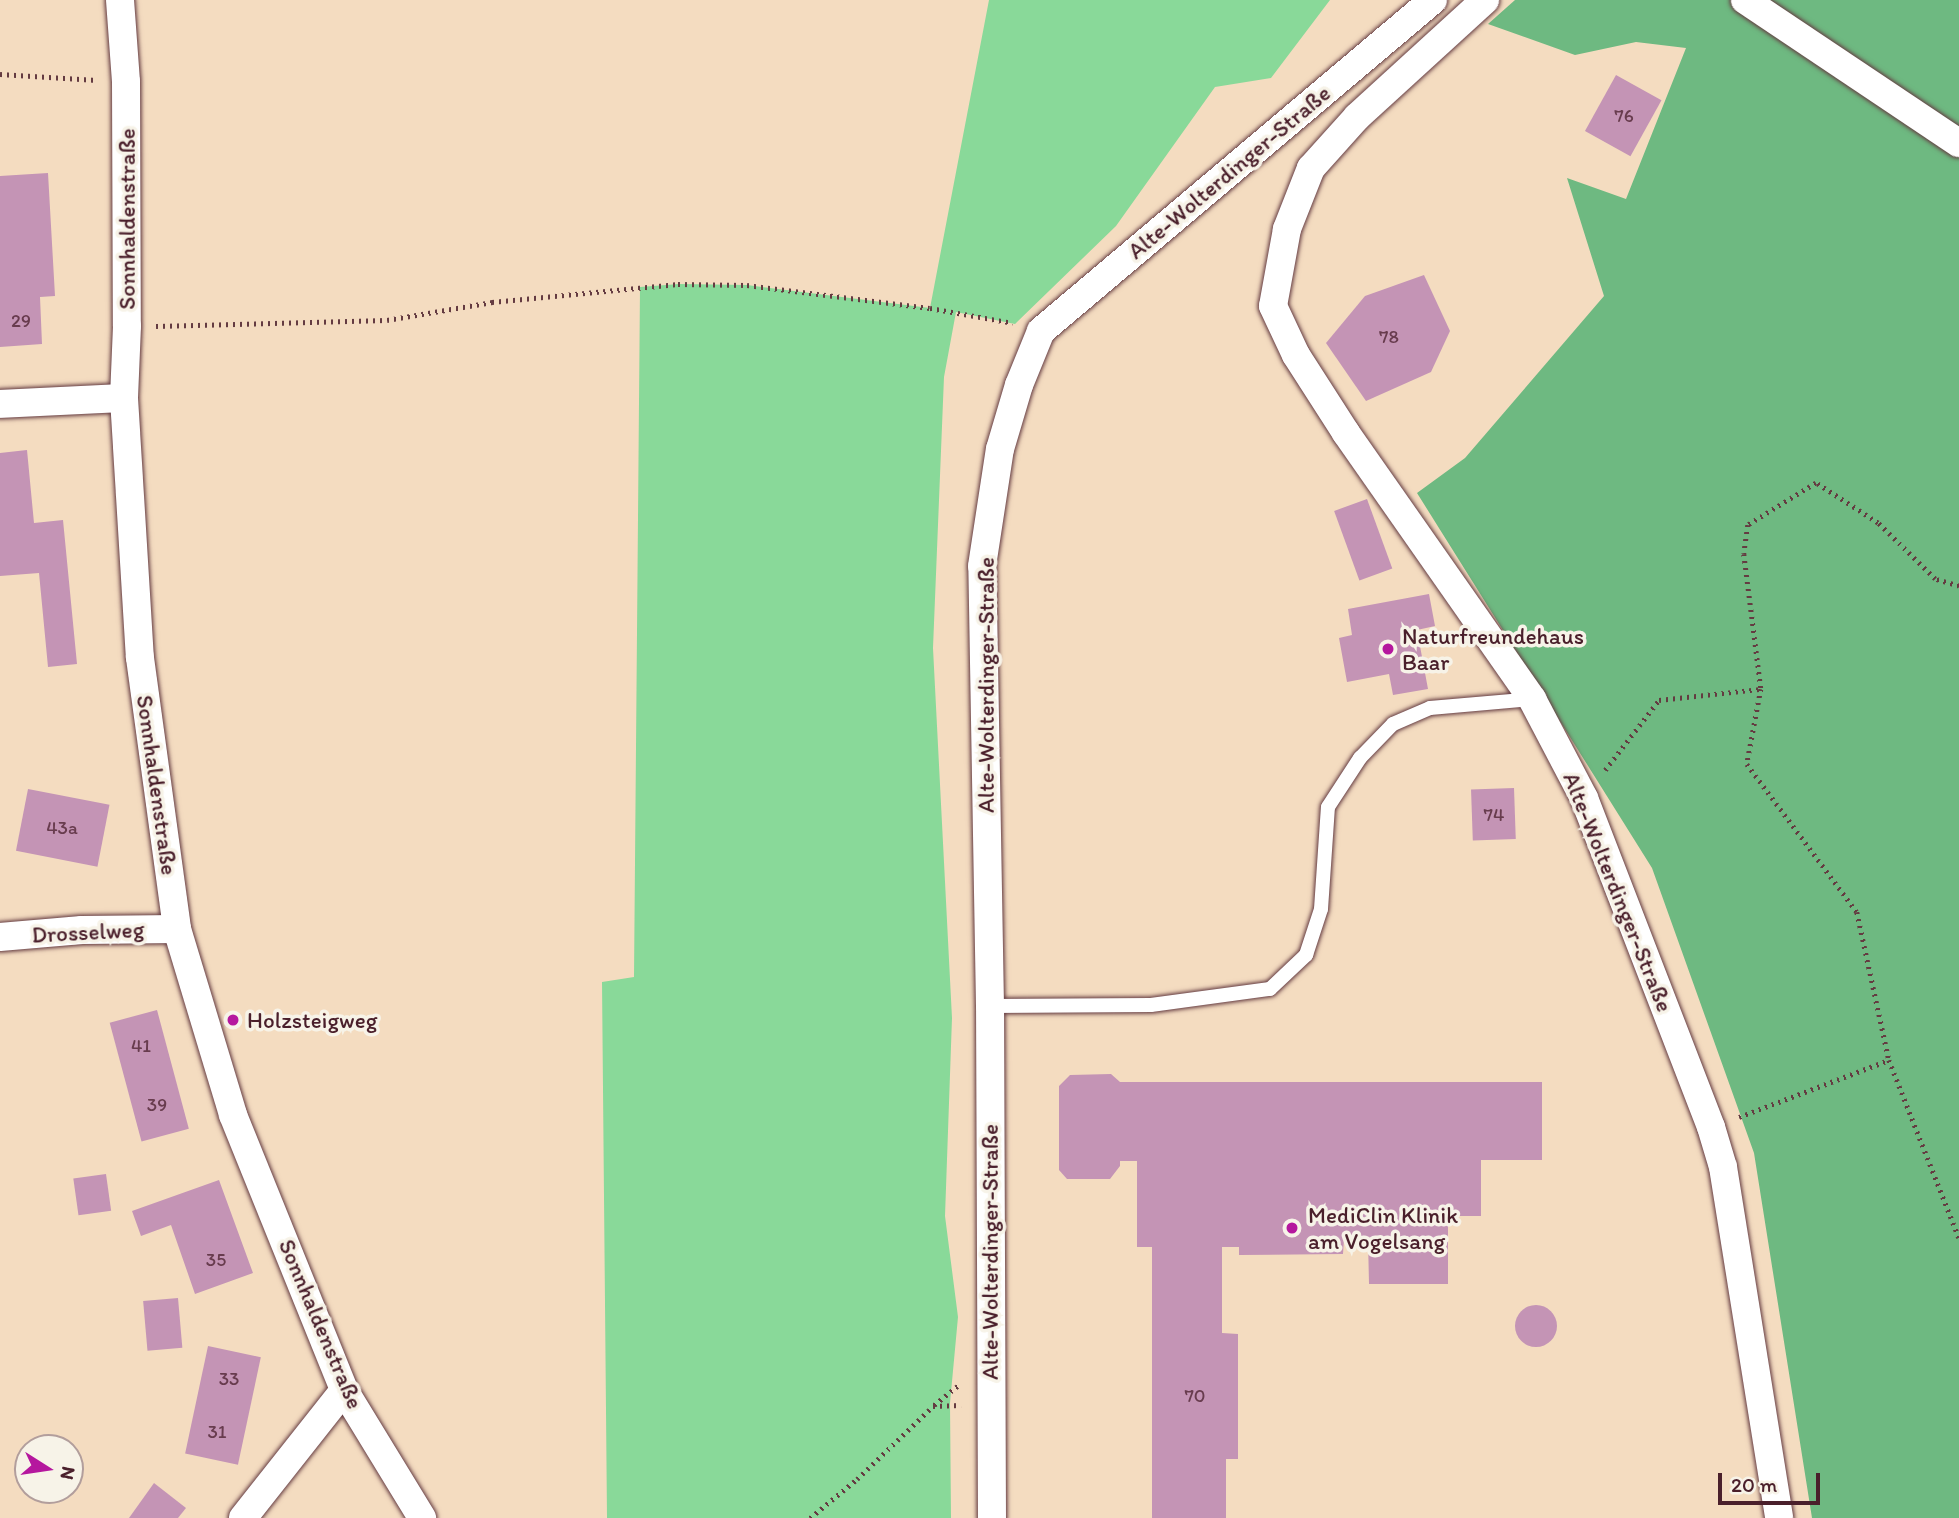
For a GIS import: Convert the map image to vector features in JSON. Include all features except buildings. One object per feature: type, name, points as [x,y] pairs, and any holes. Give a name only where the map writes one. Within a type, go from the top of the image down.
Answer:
[{"type":"street","name":"Sonnhaldenstraße","points":[[120,0],[126,82],[127,326],[124,398],[139,658],[177,929],[233,1115],[344,1390],[422,1518]]},
{"type":"street","name":"Alte-Wolterdinger-Straße","points":[[992,1518],[989,1006],[982,566],[1000,449],[1018,385],[1041,331],[1433,0]]},
{"type":"street","name":"Alte-Wolterdinger-Straße","points":[[1485,0],[1357,117],[1311,168],[1287,229],[1273,306],[1296,355],[1346,433],[1532,699],[1584,798],[1711,1127],[1723,1167],[1779,1518]]},
{"type":"street","points":[[1745,0],[1959,143]]},
{"type":"street","points":[[0,404],[124,398]]},
{"type":"street","name":"Drosselweg","points":[[0,937],[82,930],[177,929]]},
{"type":"street","points":[[243,1518],[344,1390]]},
{"type":"lane","points":[[989,1006],[1151,1005],[1270,989],[1306,955],[1321,909],[1328,807],[1360,758],[1393,724],[1430,708],[1532,699]]},
{"type":"path","points":[[0,74],[126,82]]},
{"type":"path","points":[[127,326],[387,320],[492,302],[678,284],[747,285],[956,312],[1015,324]]},
{"type":"path","points":[[1959,586],[1935,579],[1878,523],[1816,482],[1748,525],[1744,554],[1761,689],[1748,764],[1857,912],[1889,1060],[1959,1238]]},
{"type":"path","points":[[1584,798],[1659,700],[1761,689]]},
{"type":"path","points":[[1711,1127],[1889,1060]]},
{"type":"path","points":[[810,1518],[857,1479],[933,1406],[990,1404]]},
{"type":"green space","points":[[989,0],[1330,0],[1271,78],[1215,87],[1116,226],[1015,324],[956,312],[944,377],[933,648],[952,1018],[945,1216],[958,1317],[950,1403],[951,1518],[607,1518],[602,982],[634,977],[640,287],[679,284],[747,285],[930,308]]},
{"type":"green space","points":[[1515,0],[1959,0],[1959,1518],[1812,1518],[1754,1153],[1652,868],[1417,493],[1465,458],[1604,296],[1567,178],[1626,199],[1686,48],[1636,42],[1575,55],[1488,24]]},
{"type":"place","name":"Naturfreundehaus Baar","points":[[1388,649]]},
{"type":"place","name":"Holzsteigweg","points":[[233,1020]]},
{"type":"place","name":"MediClin Klinik am Vogelsang","points":[[1292,1228]]}]
